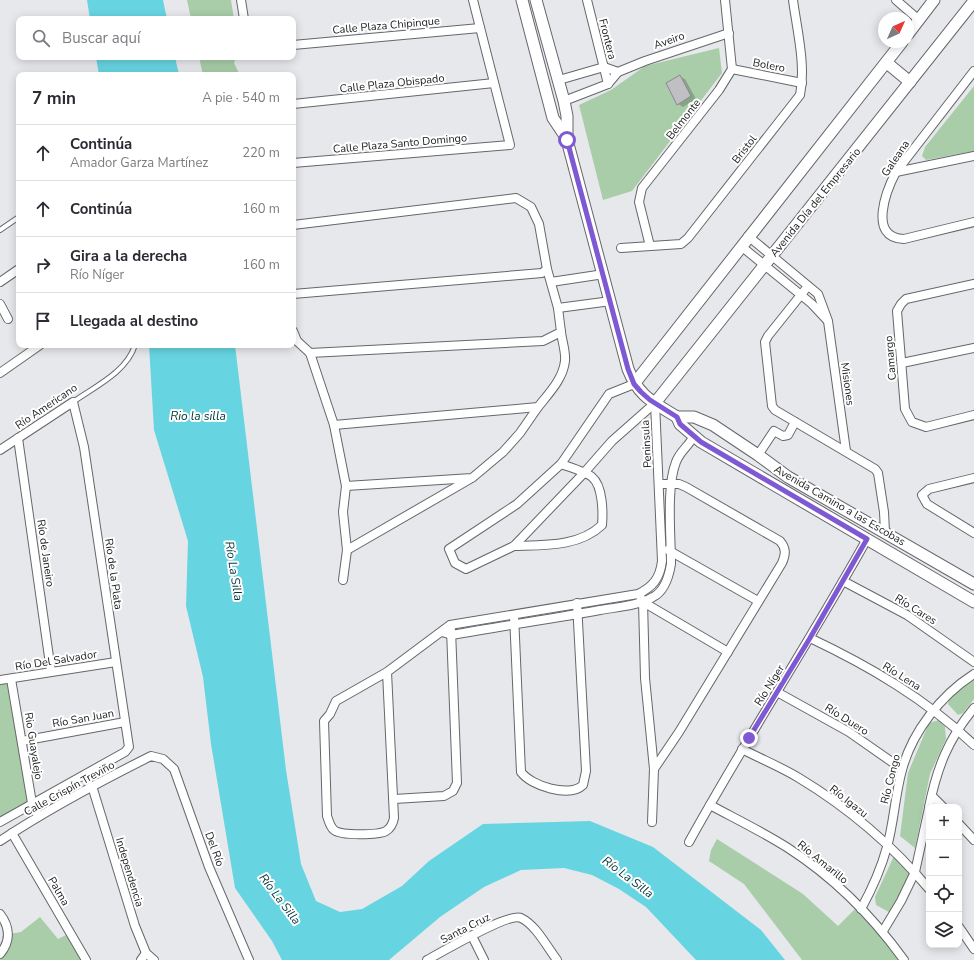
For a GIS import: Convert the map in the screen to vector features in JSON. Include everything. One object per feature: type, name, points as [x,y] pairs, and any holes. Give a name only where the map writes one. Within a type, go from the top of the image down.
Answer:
[{"type":"street","points":[[241,0],[244,16]]},
{"type":"street","points":[[473,0],[494,83]]},
{"type":"street","points":[[522,0],[553,118],[567,140]]},
{"type":"street","points":[[536,0],[564,101],[567,116],[567,140],[604,274],[628,369],[634,384],[655,403],[677,417]]},
{"type":"street","name":"Frontera","points":[[588,0],[608,84]]},
{"type":"street","points":[[725,0],[732,69]]},
{"type":"street","name":"Bristol","points":[[622,248],[681,244],[688,238],[800,95],[802,82],[793,0]]},
{"type":"street","points":[[896,0],[918,20]]},
{"type":"street","points":[[914,26],[930,1]]},
{"type":"street","name":"Avenida Día del Empresario","points":[[655,403],[974,1]]},
{"type":"street","name":"Calle Plaza Chipinque","points":[[296,45],[480,28]]},
{"type":"street","name":"Aveiro","points":[[564,101],[608,84],[618,72],[673,50],[729,33]]},
{"type":"street","points":[[655,403],[612,441],[583,474],[514,546],[466,569],[456,563],[449,549],[517,504],[561,464],[609,394],[634,384],[740,246],[897,48]]},
{"type":"street","points":[[886,63],[910,82]]},
{"type":"street","points":[[559,80],[604,67],[618,72]]},
{"type":"street","name":"Bolero","points":[[732,69],[802,82]]},
{"type":"street","name":"Belmonte","points":[[650,246],[639,202],[642,188],[719,90],[732,69]]},
{"type":"street","name":"Galeana","points":[[974,71],[896,172],[888,187],[882,212],[884,225],[892,236],[904,239],[974,222]]},
{"type":"street","name":"Calle Plaza Obispado","points":[[296,104],[494,83]]},
{"type":"street","name":"Calle Plaza Santo Domingo","points":[[296,163],[510,144],[494,83]]},
{"type":"street","points":[[896,172],[974,156]]},
{"type":"street","points":[[296,225],[516,198],[531,207],[536,218],[545,250],[547,269],[558,308],[565,360],[559,378],[552,390],[520,433],[503,452],[472,478],[347,550]]},
{"type":"street","name":"Misiones","points":[[748,236],[818,294],[828,321],[846,451]]},
{"type":"street","points":[[740,246],[828,321]]},
{"type":"street","points":[[296,294],[542,273],[547,269]]},
{"type":"street","points":[[0,282],[16,271]]},
{"type":"street","points":[[551,282],[604,274]]},
{"type":"street","name":"Camargo","points":[[974,284],[906,299],[900,304],[897,311],[905,409],[912,422],[926,427],[974,415]]},
{"type":"street","points":[[808,286],[768,336],[765,342],[772,406],[775,410],[875,469],[878,473],[884,512],[885,532]]},
{"type":"street","points":[[558,308],[611,301]]},
{"type":"street","points":[[0,304],[8,319]]},
{"type":"street","points":[[310,354],[543,341],[561,332]]},
{"type":"street","points":[[296,338],[310,354],[334,425],[346,486],[343,512],[347,550],[343,580]]},
{"type":"street","points":[[0,373],[36,348]]},
{"type":"street","points":[[902,363],[974,348]]},
{"type":"street","name":"Río Americano","points":[[0,450],[73,402]]},
{"type":"street","name":"Río de la Plata","points":[[73,402],[84,447],[128,750]]},
{"type":"street","name":"Peninsula","points":[[641,598],[659,576],[662,561],[655,403]]},
{"type":"street","points":[[334,425],[538,407]]},
{"type":"street","name":"Avenida Camino a las Escobas","points":[[974,584],[788,477],[758,454],[703,420],[694,417],[677,417],[680,424],[693,437],[974,602]]},
{"type":"street","points":[[758,454],[770,434],[774,431],[783,436],[788,435],[796,422]]},
{"type":"street","points":[[387,672],[394,818],[392,825],[380,833],[342,834],[334,830],[327,816],[324,721],[330,714],[336,701],[387,672],[450,625],[577,603],[654,597],[664,587],[669,576],[671,552],[671,484],[677,459],[689,446],[693,437]]},
{"type":"street","name":"Río de Janeiro","points":[[18,438],[51,672]]},
{"type":"street","points":[[514,546],[558,544],[593,534],[602,525],[603,507],[597,483],[592,476],[583,474],[561,464]]},
{"type":"street","points":[[346,486],[472,478]]},
{"type":"street","points":[[974,478],[928,489],[922,495],[924,501],[930,506],[974,533]]},
{"type":"street","points":[[654,769],[679,732],[784,558],[785,548],[783,544],[775,538],[686,487],[671,484],[659,484]]},
{"type":"street","name":"Río Níger","points":[[689,842],[742,749],[810,638],[867,539]]},
{"type":"street","points":[[662,547],[758,601]]},
{"type":"street","points":[[954,590],[961,577]]},
{"type":"street","name":"Río Cares","points":[[843,581],[907,615],[974,662]]},
{"type":"street","points":[[641,598],[645,678],[654,769],[652,822]]},
{"type":"street","points":[[442,632],[452,635],[578,614],[641,598],[728,652]]},
{"type":"street","points":[[514,615],[521,772],[525,778],[539,786],[576,790],[583,785],[586,771],[577,603]]},
{"type":"street","points":[[394,799],[444,796],[453,791],[457,783],[452,635],[450,625]]},
{"type":"street","name":"Río Lena","points":[[810,638],[865,666],[934,710],[974,745]]},
{"type":"street","name":"Río Del Salvador","points":[[0,680],[116,662]]},
{"type":"street","name":"Río Congo","points":[[861,909],[877,878],[887,846],[902,769],[919,730],[934,710],[948,695],[974,674]]},
{"type":"street","name":"Rio Guayalejo","points":[[11,679],[32,803],[38,816]]},
{"type":"street","name":"Río Duero","points":[[777,692],[849,732],[902,769]]},
{"type":"street","points":[[930,804],[941,762],[958,730],[974,708]]},
{"type":"street","name":"Río San Juan","points":[[22,741],[125,722]]},
{"type":"street","name":"Río Igazu","points":[[742,749],[797,777],[818,790],[887,846],[915,872],[926,885]]},
{"type":"street","name":"Calle Crispín Treviño","points":[[0,822],[128,750]]},
{"type":"street","name":"Calle Crispín Treviño","points":[[0,841],[38,816],[151,756]]},
{"type":"street","name":"Del Río","points":[[151,756],[162,759],[174,769],[210,867],[249,960]]},
{"type":"street","name":"Independencia","points":[[92,786],[143,957],[154,960]]},
{"type":"street","points":[[932,796],[940,804]]},
{"type":"street","name":"Río Amarillo","points":[[710,805],[789,848],[830,880],[883,931],[904,960]]},
{"type":"street","points":[[883,931],[901,901],[915,872],[926,822]]},
{"type":"street","points":[[962,827],[974,840]]},
{"type":"street","name":"Palma","points":[[12,833],[84,959]]},
{"type":"street","points":[[0,914],[5,921],[9,934],[8,942],[0,954]]},
{"type":"street","name":"Santa Cruz","points":[[427,960],[513,916],[522,918],[529,923],[557,960]]},
{"type":"street","points":[[962,931],[974,949]]},
{"type":"street","points":[[472,936],[484,960]]},
{"type":"lane","points":[[0,230],[16,219]]},
{"type":"lane","name":"Río Americano","points":[[73,402],[118,370],[129,359],[134,348]]},
{"type":"green space","points":[[187,0],[231,0],[234,16],[190,16]]},
{"type":"green space","points":[[719,48],[722,73],[632,191],[603,200],[579,105],[611,90],[645,66]]},
{"type":"green space","points":[[200,60],[235,60],[234,63],[238,72],[202,72]]},
{"type":"green space","points":[[974,86],[974,151],[926,160],[922,156],[925,147]]},
{"type":"green space","points":[[11,679],[32,803],[0,822],[0,680]]},
{"type":"green space","points":[[974,680],[974,699],[963,713],[958,715],[948,704],[950,697]]},
{"type":"green space","points":[[939,720],[945,727],[946,739],[930,774],[915,848],[900,836],[908,773],[929,723]]},
{"type":"green space","points":[[717,839],[803,894],[838,926],[855,909],[879,934],[899,960],[802,960],[744,884],[709,861],[711,850]]},
{"type":"green space","points":[[894,856],[911,872],[901,894],[889,912],[876,905],[875,897]]},
{"type":"green space","points":[[40,917],[58,939],[70,933],[82,960],[0,960],[0,954],[9,934],[21,932]]},
{"type":"water","points":[[87,0],[163,0],[166,16],[90,16]]},
{"type":"water","points":[[96,60],[176,60],[178,72],[98,72]]},
{"type":"water","name":"Rio la silla","points":[[149,348],[235,348],[286,770],[301,864],[316,901],[340,912],[362,909],[402,886],[429,861],[483,824],[590,821],[653,847],[761,930],[785,960],[696,960],[646,907],[619,889],[592,875],[564,868],[521,870],[484,887],[440,917],[389,960],[282,960],[272,941],[235,888],[211,744],[203,677],[186,606],[188,541],[154,430]]},
{"type":"building","points":[[680,75],[691,96],[677,105],[666,83]]},
{"type":"route","points":[[567,140],[604,274],[628,369],[634,384],[650,400],[677,417],[680,424],[693,437],[867,539],[810,638],[749,738]]},
{"type":"water label","name":"Río La Silla","points":[[234,571]]},
{"type":"water label","name":"Río La Silla","points":[[628,877]]},
{"type":"water label","name":"Río La Silla","points":[[280,899]]}]
